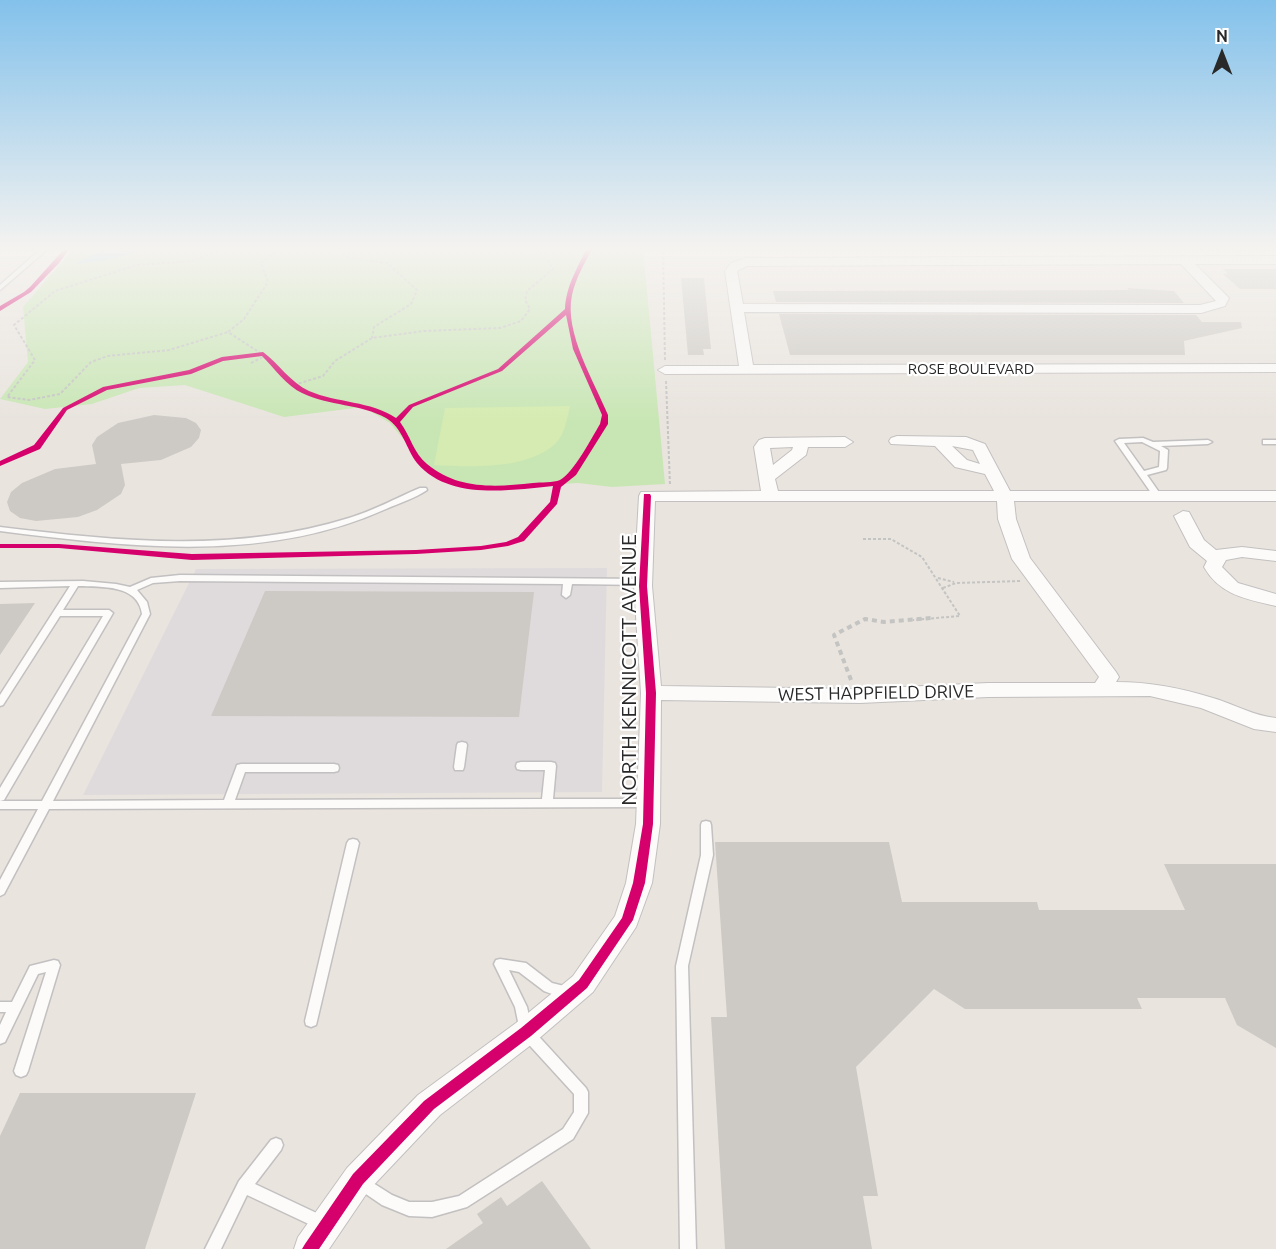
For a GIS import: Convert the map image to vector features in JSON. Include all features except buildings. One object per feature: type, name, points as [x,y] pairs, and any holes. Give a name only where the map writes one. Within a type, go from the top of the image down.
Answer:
[{"type":"street","points":[[747,369],[737,308],[1201,309],[1213,305]]},
{"type":"street","name":"ROSE BOULEVARD","points":[[665,370],[1276,368]]},
{"type":"street","points":[[897,441],[974,444],[980,447],[1005,497],[1007,519],[1016,548],[1034,580],[1109,677],[1101,690]]},
{"type":"street","points":[[767,477],[800,452],[801,442]]},
{"type":"street","points":[[844,442],[765,443],[762,447],[770,496],[1276,496]]},
{"type":"street","points":[[940,442],[963,466],[969,469],[991,469]]},
{"type":"street","name":"NORTH KENNICOTT AVENUE","points":[[310,1249],[358,1179],[429,1104],[526,1032],[583,984],[627,920],[639,883],[645,852],[648,803],[651,693],[644,582],[647,496],[770,496]]},
{"type":"street","points":[[1183,516],[1196,543],[1217,560]]},
{"type":"street","points":[[1276,556],[1242,552],[1219,555],[1213,567],[1217,575],[1229,585],[1249,595],[1276,600]]},
{"type":"street","name":"WEST HAPPFIELD DRIVE","points":[[651,693],[860,696],[988,690],[1161,692],[1207,703],[1262,724],[1276,725]]},
{"type":"lane","points":[[1142,474],[1163,468],[1164,450],[1143,440],[1119,441],[1142,474],[1157,495]]},
{"type":"lane","points":[[1155,444],[1208,442]]},
{"type":"lane","points":[[1266,442],[1276,442]]},
{"type":"lane","points":[[0,529],[164,546],[235,545],[328,527],[354,519],[423,490]]},
{"type":"lane","points":[[130,590],[151,582],[180,578],[644,582]]},
{"type":"lane","points":[[566,595],[568,581]]},
{"type":"lane","points":[[0,585],[110,585],[130,590],[141,598],[146,614],[0,891]]},
{"type":"lane","points":[[0,703],[75,585]]},
{"type":"lane","points":[[0,797],[109,613],[58,613]]},
{"type":"lane","points":[[459,767],[462,746]]},
{"type":"lane","points":[[521,766],[551,766],[547,803]]},
{"type":"lane","points":[[228,804],[242,768],[334,768]]},
{"type":"lane","points":[[0,805],[648,803]]},
{"type":"lane","points":[[688,1249],[682,966],[707,855],[706,825]]},
{"type":"lane","points":[[311,1021],[353,843]]},
{"type":"lane","points":[[0,1038],[34,970],[54,964],[21,1071]]},
{"type":"lane","points":[[358,1179],[383,1200],[407,1211],[424,1212],[444,1208],[462,1202],[568,1134],[581,1113],[581,1092],[526,1032],[521,1007],[500,964],[522,967],[548,987],[571,992]]},
{"type":"lane","points":[[0,1007],[15,1007]]},
{"type":"lane","points":[[213,1249],[244,1186],[276,1144]]},
{"type":"lane","points":[[244,1186],[326,1225]]},
{"type":"path","points":[[38,305],[14,325],[35,360],[7,397],[29,400],[60,394],[91,362],[108,356],[169,350],[228,332],[244,319],[253,305]]},
{"type":"path","points":[[372,338],[371,332],[374,327],[409,305]]},
{"type":"path","points":[[294,385],[323,376],[345,353],[372,338],[514,325],[530,309],[528,305]]},
{"type":"path","points":[[228,332],[276,364]]},
{"type":"path","points":[[239,356],[263,355]]},
{"type":"path","points":[[251,363],[263,355]]},
{"type":"path","points":[[286,378],[309,394]]},
{"type":"path","points":[[855,685],[842,662],[834,635],[865,619],[884,621],[960,616],[938,578],[922,557],[902,543],[891,540],[863,539]]},
{"type":"path","points":[[938,578],[956,583],[993,584],[1034,580]]},
{"type":"path","points":[[943,588],[956,583]]},
{"type":"shaded area","points":[[607,568],[602,792],[83,795],[196,569]]},
{"type":"green space","points":[[648,305],[665,484],[612,487],[578,483],[488,488],[452,482],[432,474],[390,423],[363,407],[284,417],[185,385],[139,388],[92,404],[45,409],[0,399],[28,362],[23,307]]},
{"type":"green space","points":[[570,406],[565,426],[555,444],[529,459],[497,465],[434,465],[445,408]]},
{"type":"cycle path","points":[[0,309],[5,305]]},
{"type":"cycle path","points":[[0,546],[59,546],[192,557],[416,552],[481,548],[508,544],[521,539],[554,502],[557,486],[573,473],[604,424],[605,415],[571,332],[569,305]]},
{"type":"cycle path","points":[[396,422],[411,406],[500,370],[568,310]]},
{"type":"cycle path","points":[[0,464],[37,447],[65,409],[105,388],[191,372],[222,359],[263,354]]},
{"type":"cycle path","points":[[265,356],[305,392],[389,417],[400,427],[423,465],[438,476],[454,483],[488,488],[560,483]]},
{"type":"cycle path","points":[[310,1249],[358,1179],[429,1105],[526,1032],[583,984],[627,920],[639,883],[648,824],[651,693],[643,586],[647,496]]}]
